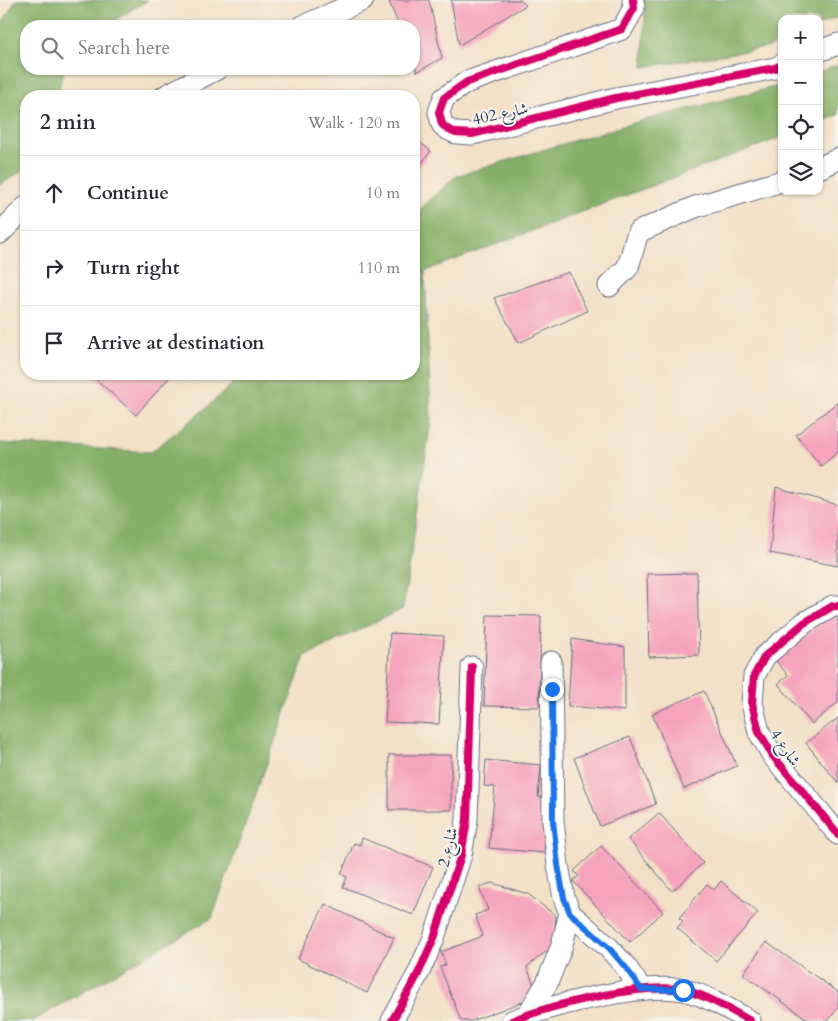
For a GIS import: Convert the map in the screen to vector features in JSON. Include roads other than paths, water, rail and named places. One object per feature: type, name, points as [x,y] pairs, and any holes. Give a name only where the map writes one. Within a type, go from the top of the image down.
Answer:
[{"type":"street","points":[[317,20],[362,0]]},
{"type":"street","name":"شارع 402","points":[[633,0],[634,8],[622,29],[467,82],[444,98],[439,112],[442,124],[447,129],[456,133],[472,134],[616,98],[778,66]]},
{"type":"street","points":[[823,50],[838,44]]},
{"type":"street","points":[[176,90],[204,75]]},
{"type":"street","points":[[204,90],[209,75]]},
{"type":"street","points":[[823,166],[838,160]]},
{"type":"street","points":[[608,286],[628,267],[638,232],[695,207],[778,182]]},
{"type":"street","points":[[0,233],[20,213]]},
{"type":"street","name":"شارع 4","points":[[838,606],[833,606],[804,622],[765,656],[754,676],[752,703],[759,732],[773,756],[838,834]]},
{"type":"street","points":[[551,662],[553,821],[561,884],[570,913],[609,948],[641,989]]},
{"type":"street","name":"شارع 2","points":[[392,1021],[418,974],[434,938],[461,855],[467,820],[472,667]]},
{"type":"street","points":[[520,1018],[546,982],[554,966],[570,913]]},
{"type":"street","points":[[520,1018],[588,999],[641,989],[683,990],[709,998],[750,1021]]}]
